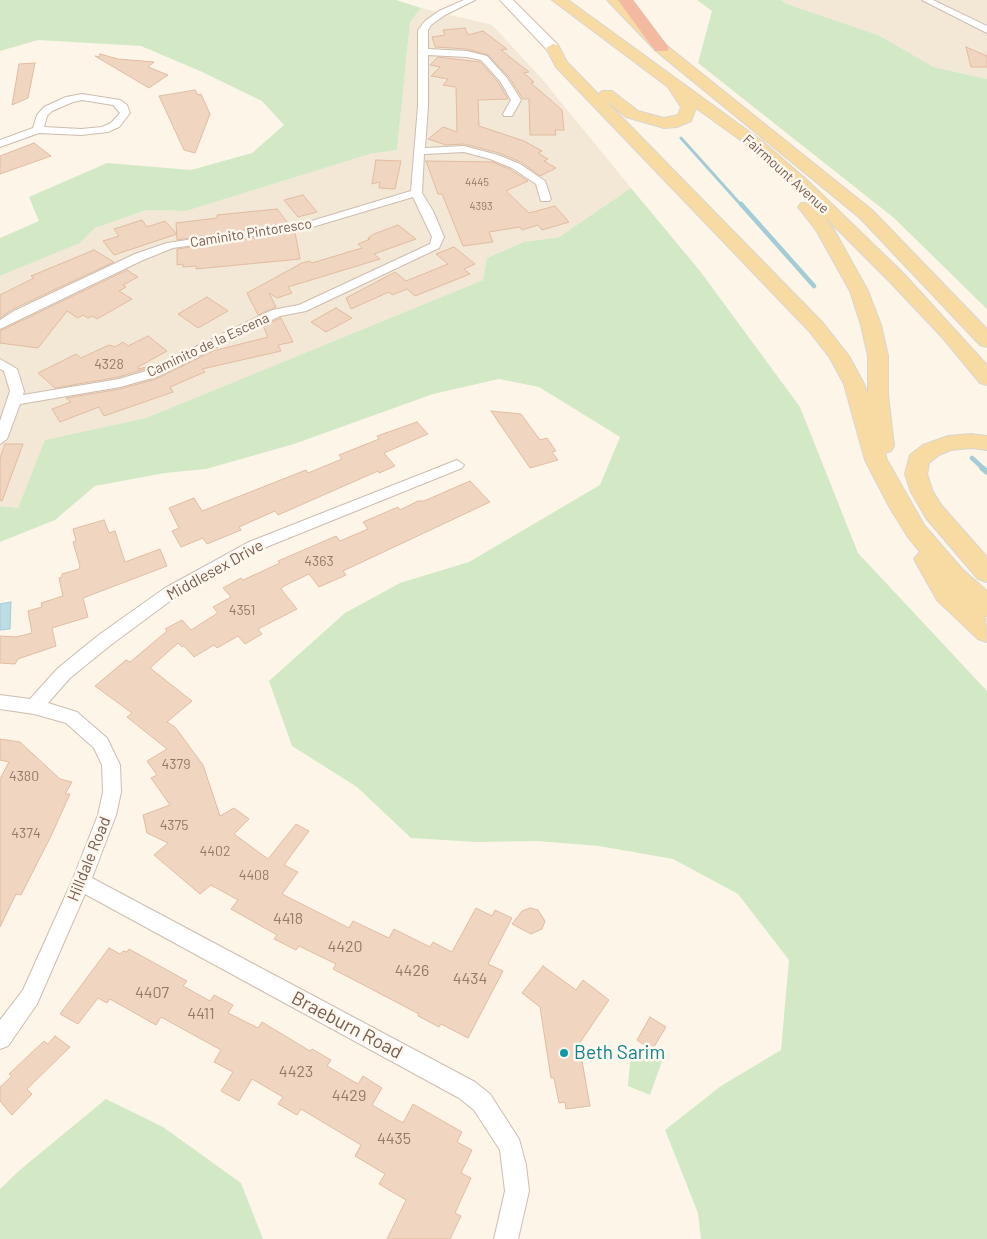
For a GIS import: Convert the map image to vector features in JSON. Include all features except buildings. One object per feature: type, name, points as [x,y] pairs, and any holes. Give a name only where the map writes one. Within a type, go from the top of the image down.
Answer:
[{"type":"highway","points":[[625,0],[661,48]]},
{"type":"main road","name":"Fairmount Avenue","points":[[559,0],[674,86],[756,144],[802,185],[896,277],[949,333],[987,378]]},
{"type":"main road","name":"Fairmount Avenue","points":[[614,0],[661,48],[866,214],[987,340]]},
{"type":"main road","points":[[553,48],[574,62],[621,107],[648,120],[664,123],[677,122],[685,118],[689,107],[674,86]]},
{"type":"main road","points":[[553,48],[561,64],[816,327],[839,356],[854,384],[876,460],[916,531],[929,568],[946,593],[987,632]]},
{"type":"main road","points":[[756,144],[824,228],[859,291],[871,325],[878,356],[882,439],[890,483]]},
{"type":"main road","points":[[987,443],[971,441],[948,443],[931,450],[918,460],[916,474],[922,492],[934,512],[987,573]]},
{"type":"main road","points":[[916,531],[954,575],[987,606]]},
{"type":"street","points":[[416,193],[423,106],[423,30],[428,23],[456,5],[470,0]]},
{"type":"street","points":[[506,0],[553,48]]},
{"type":"street","points":[[926,0],[987,30]]},
{"type":"street","points":[[423,52],[466,54],[484,58],[504,80],[516,100],[508,114]]},
{"type":"street","points":[[0,144],[38,130],[81,132],[104,130],[115,126],[125,113],[123,107],[106,99],[70,98],[48,109],[42,115],[38,130]]},
{"type":"street","points":[[418,152],[464,149],[516,166],[541,183],[546,199]]},
{"type":"street","name":"Caminito Pintoresco","points":[[0,326],[18,314],[139,257],[170,245],[309,225],[416,193]]},
{"type":"street","name":"Caminito de la Escena","points":[[15,401],[120,383],[151,374],[276,313],[302,308],[427,252],[435,246],[438,237],[427,211],[416,193]]},
{"type":"street","points":[[0,362],[10,369],[17,391],[0,439]]},
{"type":"street","name":"Middlesex Drive","points":[[34,706],[64,673],[106,639],[171,592],[254,546],[457,465]]},
{"type":"street","points":[[0,702],[34,706]]},
{"type":"street","name":"Hilldale Road","points":[[0,1038],[30,997],[81,882],[107,816],[112,792],[111,765],[101,743],[71,717],[34,706]]},
{"type":"street","name":"Braeburn Road","points":[[81,882],[467,1090],[482,1102],[495,1119],[511,1147],[515,1165],[517,1191],[506,1239]]},
{"type":"shaded area","points":[[781,0],[987,0],[987,79],[934,67],[878,35],[787,4]]},
{"type":"shaded area","points":[[421,8],[492,25],[542,79],[631,188],[559,237],[522,242],[487,258],[483,280],[146,418],[46,440],[18,508],[0,506],[0,276],[80,243],[95,228],[148,210],[186,211],[370,154],[397,150],[410,22]]},
{"type":"green space","points":[[0,0],[396,0],[421,8],[410,22],[397,150],[370,154],[186,211],[147,210],[95,228],[80,243],[0,276],[0,238],[39,221],[29,197],[107,163],[191,170],[252,153],[284,125],[262,101],[200,71],[141,46],[38,40],[0,51]]},
{"type":"green space","points":[[697,0],[781,0],[787,4],[878,35],[934,67],[987,79],[987,309],[894,218],[698,63],[712,11]]},
{"type":"green space","points":[[631,188],[700,271],[800,407],[858,553],[987,691],[987,1239],[701,1239],[698,1213],[665,1130],[721,1086],[781,1050],[789,960],[738,894],[673,859],[599,846],[537,841],[477,842],[411,838],[357,787],[292,746],[269,681],[345,613],[400,583],[469,562],[600,485],[620,437],[539,387],[499,379],[433,394],[294,444],[206,469],[165,473],[95,486],[55,520],[0,542],[0,506],[18,508],[45,440],[146,418],[483,280],[487,258],[523,242],[559,237]]},
{"type":"green space","points":[[631,1050],[662,1061],[650,1095],[628,1086]]},
{"type":"green space","points":[[106,1099],[163,1127],[241,1183],[263,1239],[0,1239],[0,1189],[21,1169]]},
{"type":"water","points":[[11,602],[10,629],[0,630],[0,604]]},
{"type":"waterway","points":[[681,138],[742,206]]},
{"type":"waterway","points":[[741,204],[814,286]]},
{"type":"waterway","points":[[972,458],[984,469]]},
{"type":"waterway","points":[[982,468],[987,472]]},
{"type":"place","name":"Beth Sarim","points":[[564,1053]]}]
